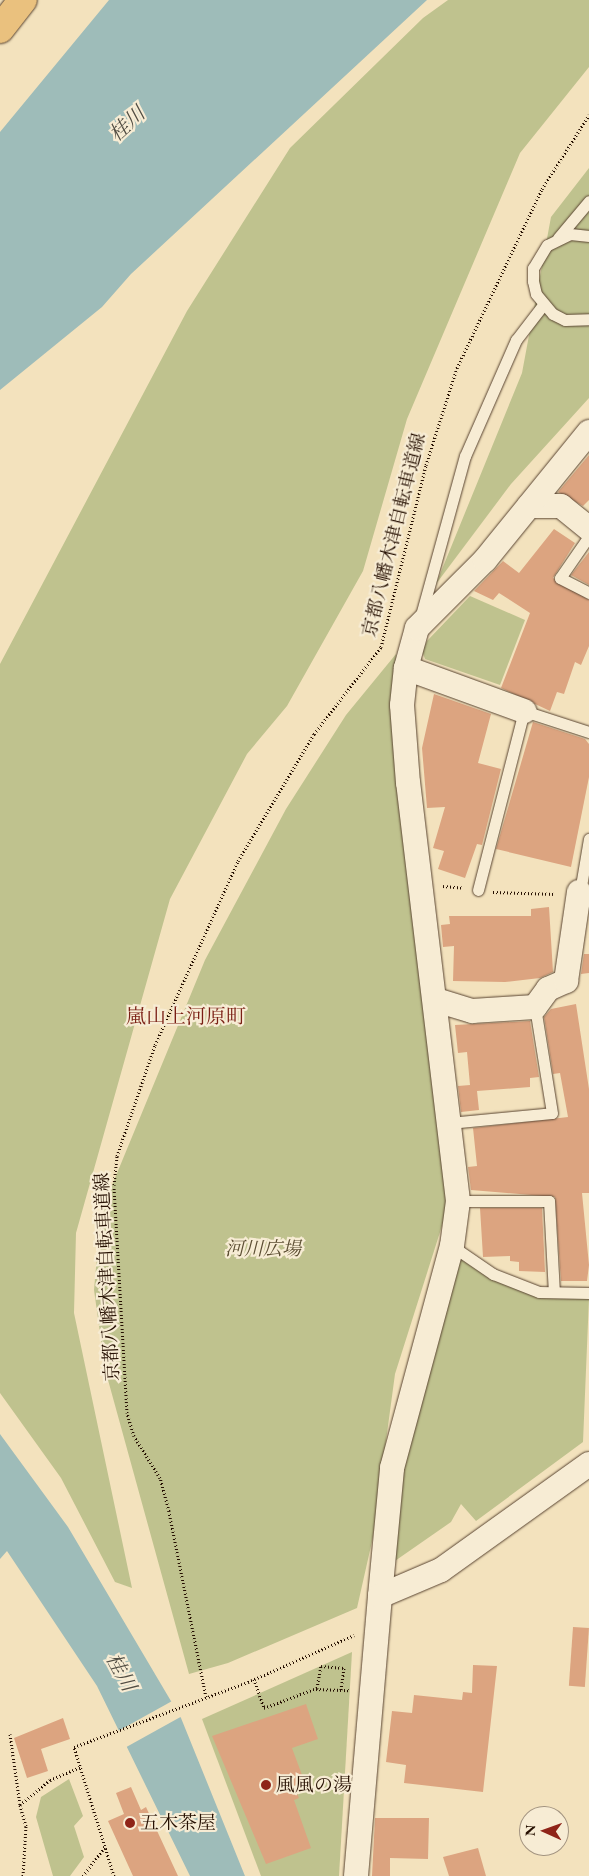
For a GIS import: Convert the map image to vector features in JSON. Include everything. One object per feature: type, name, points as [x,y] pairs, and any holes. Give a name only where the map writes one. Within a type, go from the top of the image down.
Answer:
[{"type":"main road","points":[[0,29],[24,0]]},
{"type":"street","points":[[356,1876],[392,1468],[452,1246],[458,1201],[402,705],[406,668],[418,628],[485,560],[589,432]]},
{"type":"street","points":[[529,506],[561,506],[589,529]]},
{"type":"street","points":[[406,668],[524,712]]},
{"type":"street","points":[[436,1000],[472,1011],[535,1006],[548,989],[566,981],[584,892]]},
{"type":"street","points":[[380,1596],[441,1570],[589,1464]]},
{"type":"lane","points":[[589,201],[558,238],[538,255],[534,268],[536,294],[543,306],[565,320],[589,319]]},
{"type":"lane","points":[[558,238],[589,236]]},
{"type":"lane","points":[[418,628],[465,456],[516,340],[543,306]]},
{"type":"lane","points":[[589,536],[560,578],[589,593]]},
{"type":"lane","points":[[478,890],[524,712],[589,732]]},
{"type":"lane","points":[[584,892],[589,839]]},
{"type":"lane","points":[[449,1124],[552,1114],[535,1006]]},
{"type":"lane","points":[[458,1201],[549,1201],[554,1292]]},
{"type":"lane","points":[[452,1246],[493,1274],[539,1292],[589,1293]]},
{"type":"path","name":"京都八幡木津自転車道線","points":[[206,1697],[169,1510],[160,1478],[134,1436],[127,1413],[114,1185],[117,1156],[155,1045],[238,861],[314,734],[381,647],[428,457],[457,368],[542,189],[589,115]]},
{"type":"path","points":[[422,884],[540,897],[584,892]]},
{"type":"path","points":[[114,1876],[74,1747],[254,1679],[378,1625]]},
{"type":"path","points":[[317,1688],[321,1666],[344,1668],[341,1690]]},
{"type":"path","points":[[254,1679],[264,1708],[317,1688],[372,1693]]},
{"type":"path","points":[[10,1734],[20,1805],[26,1826],[23,1876]]},
{"type":"path","points":[[20,1805],[50,1780],[81,1767]]},
{"type":"path","points":[[83,1876],[105,1847]]},
{"type":"green space","points":[[448,0],[589,0],[589,67],[520,153],[407,419],[363,571],[287,706],[247,754],[170,899],[76,1233],[74,1313],[132,1588],[115,1582],[61,1478],[0,1393],[0,664],[187,311],[290,148],[423,18]]},
{"type":"green space","points":[[589,168],[589,398],[511,484],[436,584],[522,373],[551,217]]},
{"type":"green space","points":[[470,596],[525,620],[500,685],[425,659],[422,651],[427,641]]},
{"type":"green space","name":"河川広場","points":[[396,654],[394,694],[447,1210],[395,1374],[373,1537],[357,1608],[228,1663],[189,1674],[105,1369],[94,1290],[101,1212],[205,960],[286,809],[346,715]]},
{"type":"green space","points":[[453,1254],[489,1278],[589,1298],[583,1442],[476,1521],[461,1504],[451,1522],[392,1563],[393,1514]]},
{"type":"green space","points":[[352,1652],[339,1876],[261,1876],[202,1719]]},
{"type":"green space","points":[[69,1779],[83,1816],[74,1826],[84,1857],[70,1876],[53,1876],[36,1817],[41,1797]]},
{"type":"water","name":"桂川","points":[[109,0],[427,0],[131,274],[102,307],[0,390],[0,132]]},
{"type":"water","name":"桂川","points":[[0,1434],[68,1527],[181,1718],[245,1876],[190,1876],[97,1686],[7,1551],[0,1559]]},
{"type":"pier","points":[[174,1700],[183,1716],[124,1748],[115,1732]]},
{"type":"building","points":[[589,455],[589,500],[583,506],[558,492]]},
{"type":"building","points":[[554,529],[575,543],[553,578],[589,600],[589,646],[581,665],[575,662],[564,694],[557,692],[550,711],[501,688],[530,613],[499,593],[493,600],[474,591],[503,561],[519,573]]},
{"type":"building","points":[[589,552],[589,585],[571,575]]},
{"type":"building","points":[[434,694],[491,714],[478,763],[501,769],[482,845],[477,844],[465,878],[438,869],[444,851],[433,848],[445,807],[427,808],[422,748]]},
{"type":"building","points":[[533,722],[585,739],[589,744],[589,777],[571,867],[496,849]]},
{"type":"building","points":[[549,907],[553,972],[540,978],[505,982],[453,981],[454,946],[443,947],[441,925],[450,924],[449,916],[531,916],[531,909]]},
{"type":"building","points":[[584,954],[589,954],[589,973],[581,974]]},
{"type":"building","points":[[576,1004],[589,1089],[589,1193],[582,1193],[589,1265],[587,1281],[561,1281],[555,1197],[471,1190],[468,1167],[477,1166],[473,1128],[568,1117],[560,1073],[553,1074],[544,1017],[551,1009]]},
{"type":"building","points":[[530,1021],[539,1077],[530,1078],[530,1087],[477,1091],[479,1110],[461,1112],[458,1086],[470,1085],[467,1052],[458,1053],[455,1025]]},
{"type":"building","points":[[480,1208],[542,1208],[545,1272],[519,1271],[519,1262],[510,1261],[510,1256],[483,1257]]},
{"type":"building","points":[[573,1627],[589,1628],[585,1687],[569,1686]]},
{"type":"building","points":[[473,1665],[497,1666],[483,1792],[404,1783],[406,1765],[386,1762],[392,1711],[412,1713],[414,1695],[462,1700],[463,1692],[472,1693]]},
{"type":"building","name":"風風の湯","points":[[306,1704],[318,1739],[292,1748],[305,1783],[294,1786],[299,1798],[294,1800],[311,1848],[266,1864],[212,1736]]},
{"type":"building","points":[[63,1718],[70,1739],[41,1749],[48,1771],[27,1778],[14,1738]]},
{"type":"building","points":[[131,1787],[141,1810],[146,1807],[178,1876],[133,1876],[108,1821],[124,1814],[116,1793]]},
{"type":"building","points":[[375,1818],[429,1818],[428,1859],[390,1858],[390,1876],[372,1876]]},
{"type":"building","points":[[478,1848],[486,1876],[449,1876],[443,1857]]},
{"type":"place","name":"風風の湯","points":[[266,1785]]},
{"type":"place","name":"五木茶屋","points":[[130,1823]]},
{"type":"district","name":"嵐山上河原町","points":[[186,1016]]}]
